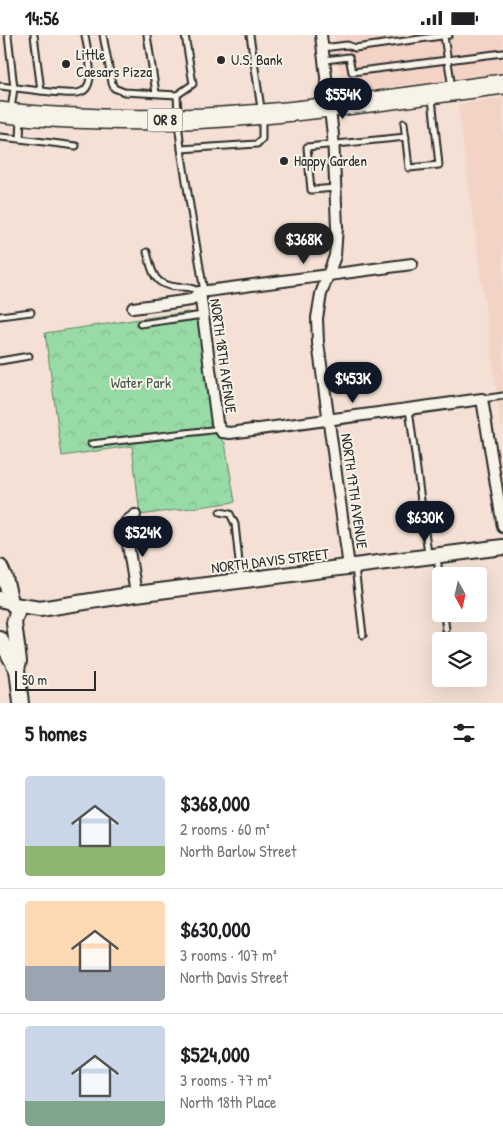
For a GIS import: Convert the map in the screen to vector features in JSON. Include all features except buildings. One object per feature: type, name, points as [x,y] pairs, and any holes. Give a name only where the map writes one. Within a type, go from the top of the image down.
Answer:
[{"type":"highway","name":"OR 8","points":[[11,113],[74,119],[178,120],[262,115],[329,108],[503,83]]},
{"type":"street","name":"NORTH 17TH AVENUE","points":[[321,35],[333,145],[337,227],[335,256],[321,294],[317,319],[318,343],[352,567]]},
{"type":"street","points":[[202,292],[412,264]]},
{"type":"street","name":"NORTH 18TH AVENUE","points":[[133,308],[191,300],[202,292]]},
{"type":"street","name":"NORTH 18TH AVENUE","points":[[202,292],[203,315],[217,423],[221,430]]},
{"type":"street","points":[[221,430],[230,433],[482,399],[503,527]]},
{"type":"street","points":[[134,515],[127,521],[126,532],[136,594]]},
{"type":"street","name":"NORTH DAVIS STREET","points":[[40,609],[136,594],[503,547]]},
{"type":"street","points":[[0,567],[5,578],[9,602],[17,613],[15,623],[19,661],[17,669],[21,703]]},
{"type":"street","points":[[9,602],[40,609]]},
{"type":"street","points":[[0,629],[9,628],[40,609]]},
{"type":"street","points":[[0,639],[17,669]]},
{"type":"lane","points":[[8,35],[14,88],[11,113],[20,139]]},
{"type":"lane","points":[[34,35],[41,91]]},
{"type":"lane","points":[[0,86],[41,91],[83,92],[91,78],[85,35]]},
{"type":"lane","points":[[103,35],[114,87],[124,92],[177,95],[193,84],[185,35]]},
{"type":"lane","points":[[147,35],[156,93]]},
{"type":"lane","points":[[181,149],[257,144],[262,139],[262,115],[250,35]]},
{"type":"lane","points":[[323,48],[347,45],[355,48],[446,35],[452,91]]},
{"type":"lane","points":[[324,60],[349,57],[352,73],[503,53]]},
{"type":"lane","points":[[404,123],[409,168],[439,165],[431,93]]},
{"type":"lane","points":[[147,252],[153,274],[160,283],[168,286],[188,287],[202,292],[181,149],[177,95]]},
{"type":"lane","points":[[0,137],[76,145]]},
{"type":"lane","points":[[335,188],[311,190],[307,147],[406,137]]},
{"type":"lane","points":[[0,316],[31,312]]},
{"type":"lane","points":[[140,324],[203,315]]},
{"type":"lane","points":[[0,361],[29,356]]},
{"type":"lane","points":[[482,399],[503,395]]},
{"type":"lane","points":[[409,409],[435,567]]},
{"type":"lane","points":[[91,444],[221,430]]},
{"type":"lane","points":[[220,512],[230,514],[235,524],[242,581]]},
{"type":"lane","points":[[352,567],[363,635]]},
{"type":"lane","points":[[445,623],[446,630]]},
{"type":"shaded area","points":[[335,35],[503,35],[503,73],[358,92],[352,97],[343,98],[337,93],[335,84],[340,77]]},
{"type":"shaded area","points":[[503,98],[503,426],[501,426],[458,104]]},
{"type":"green space","name":"Water Park","points":[[187,312],[195,314],[199,321],[218,435],[225,443],[235,502],[140,515],[132,446],[62,456],[45,333]]},
{"type":"place","name":"U.S. Bank","points":[[221,60]]},
{"type":"place","name":"Little Caesars Pizza","points":[[66,64]]},
{"type":"place","name":"Happy Garden","points":[[284,161]]}]
